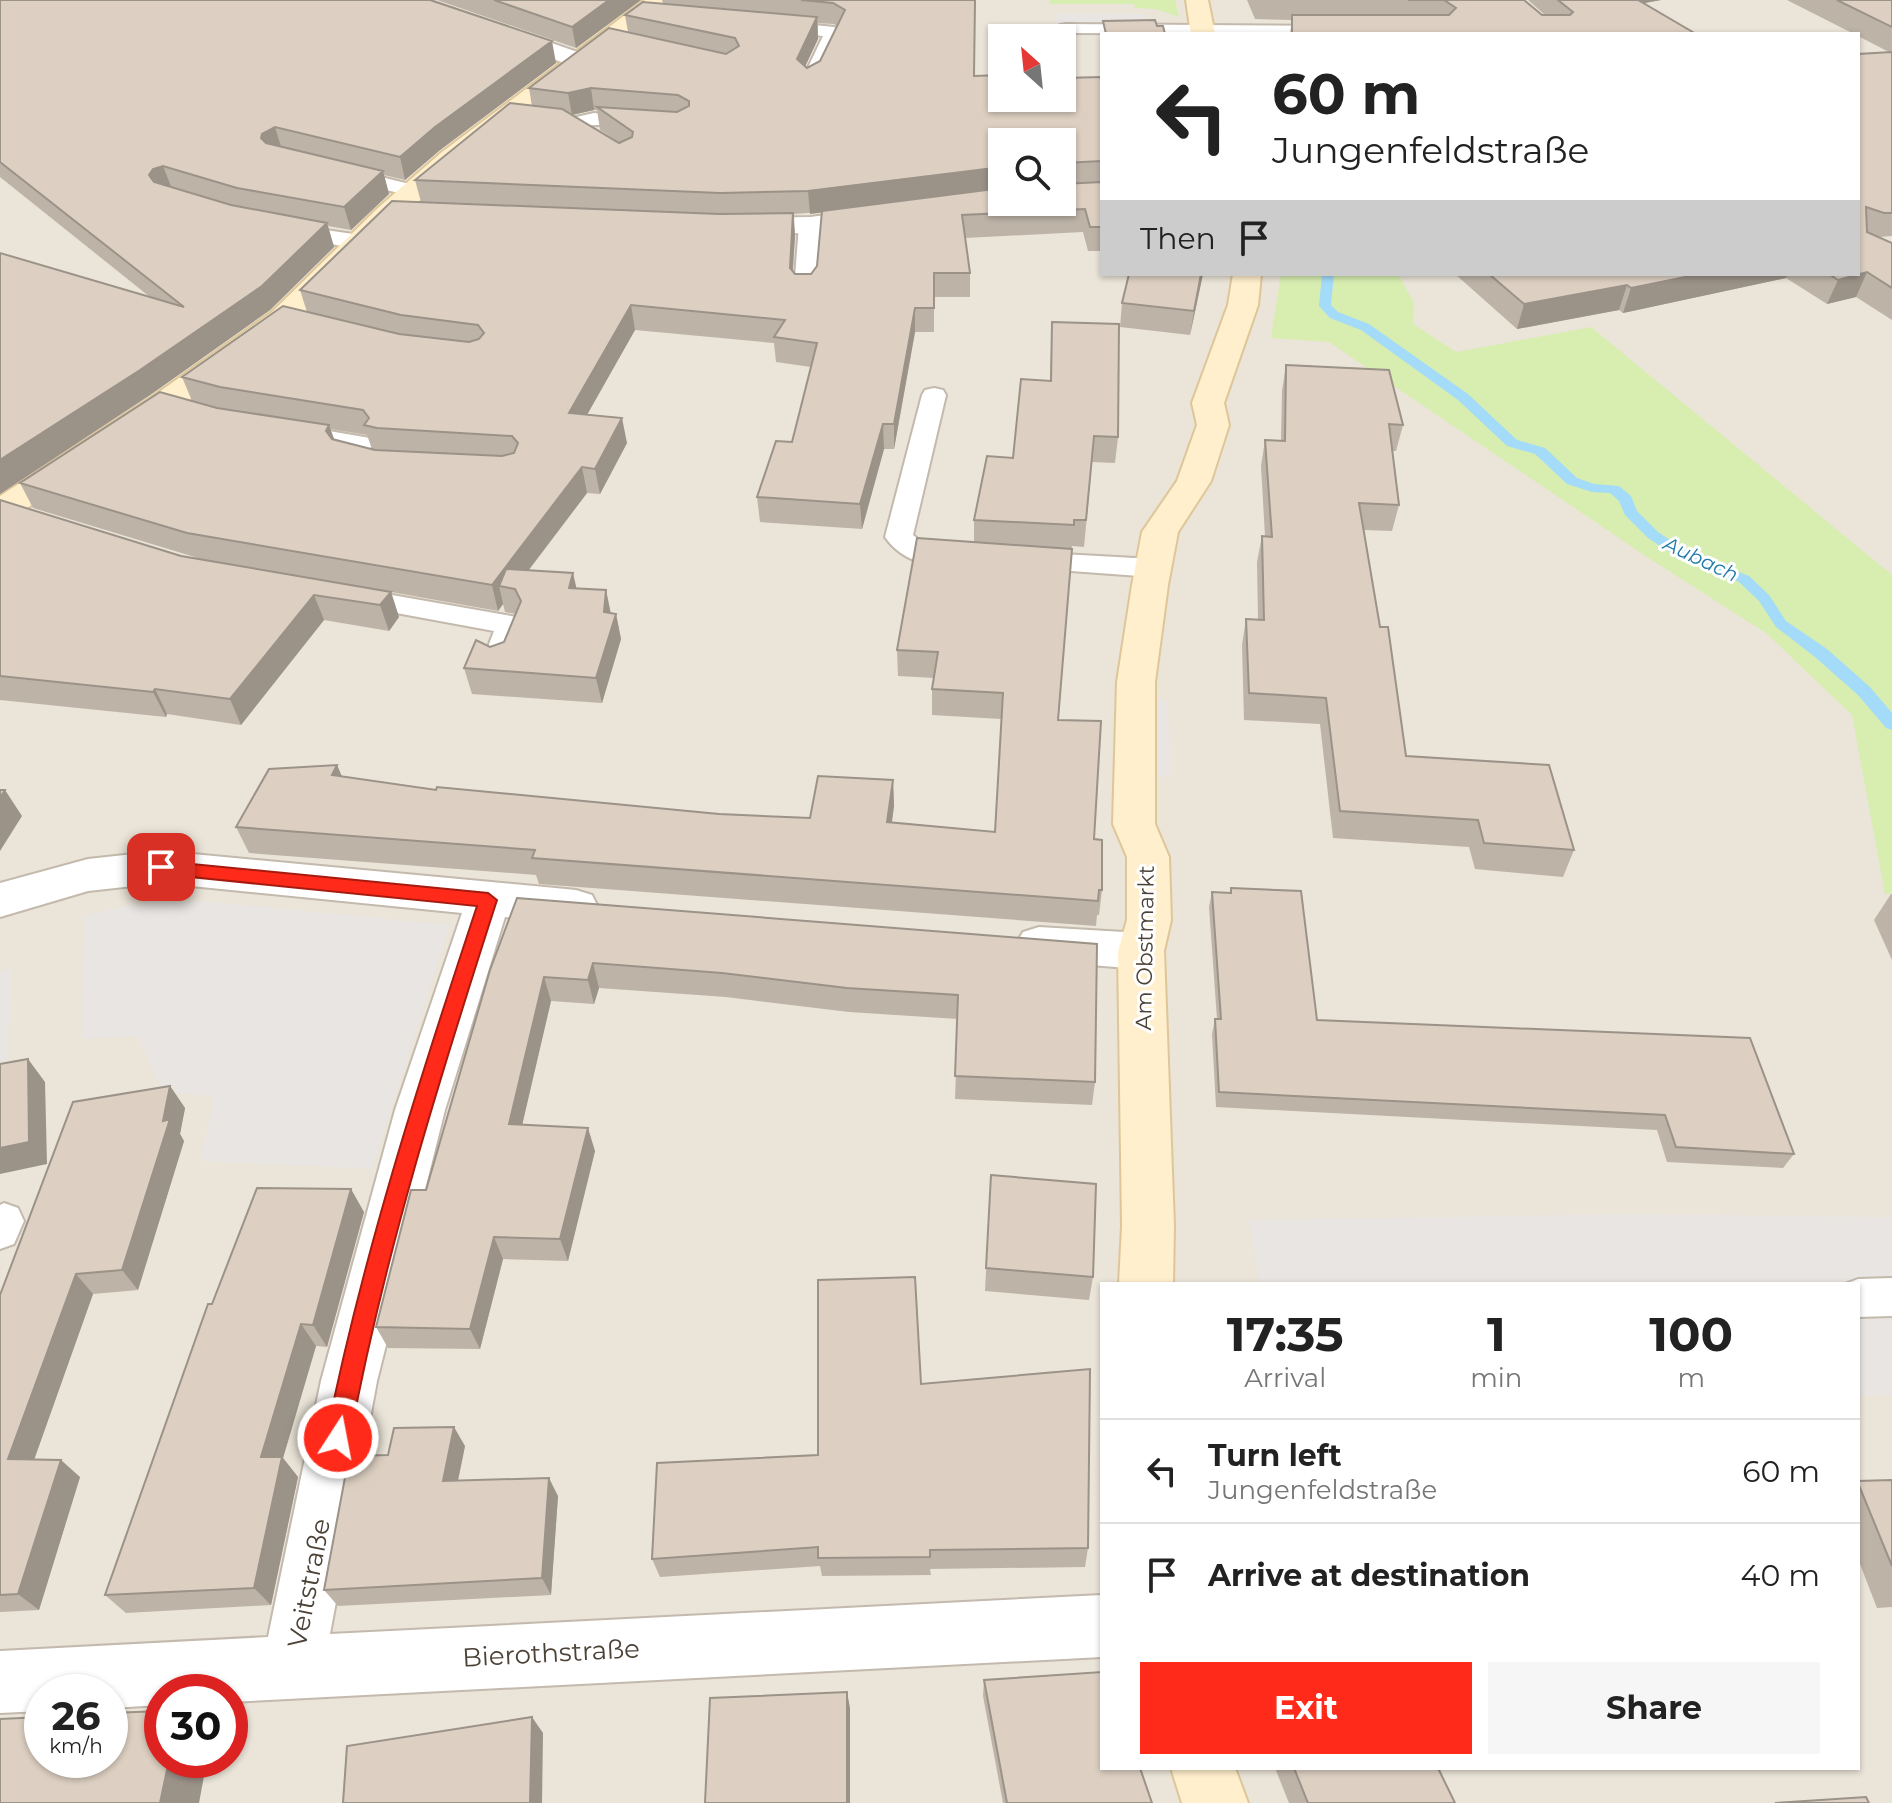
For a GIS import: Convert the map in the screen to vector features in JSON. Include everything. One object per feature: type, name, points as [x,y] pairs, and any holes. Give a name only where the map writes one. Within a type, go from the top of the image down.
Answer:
[{"type":"main road","points":[[1197,0],[1203,32]]},
{"type":"main road","points":[[1,510],[176,408],[298,322],[360,242],[389,213],[503,116],[578,60],[657,11]]},
{"type":"main road","name":"Am Obstmarkt","points":[[1146,1282],[1148,1226],[1141,951],[1149,920],[1148,857],[1134,824],[1136,682],[1160,532],[1194,481],[1213,425],[1208,403],[1245,289]]},
{"type":"main road","points":[[1204,1770],[1215,1803]]},
{"type":"street","points":[[406,0],[578,60]]},
{"type":"street","points":[[707,226],[810,225],[988,203]]},
{"type":"street","points":[[389,213],[430,216]]},
{"type":"street","points":[[0,900],[88,875],[161,867],[613,910]]},
{"type":"street","name":"Veitstraße","points":[[293,1665],[349,1381],[420,1110],[488,900]]},
{"type":"street","points":[[1003,941],[1141,951]]},
{"type":"street","name":"Bierothstraße","points":[[0,1682],[1100,1626]]},
{"type":"lane","points":[[760,25],[834,32],[810,82]]},
{"type":"lane","points":[[1076,29],[1348,31]]},
{"type":"lane","points":[[608,40],[638,46]]},
{"type":"lane","points":[[503,116],[572,124],[594,119],[666,125]]},
{"type":"lane","points":[[572,124],[598,140]]},
{"type":"lane","points":[[324,169],[415,191]]},
{"type":"lane","points":[[259,225],[360,242]]},
{"type":"lane","points":[[805,290],[810,225]]},
{"type":"lane","points":[[934,395],[899,537],[921,555],[1153,568]]},
{"type":"lane","points":[[257,427],[361,443],[350,456],[399,465]]},
{"type":"lane","points":[[1,510],[39,521]]},
{"type":"lane","points":[[330,593],[511,625],[498,660]]},
{"type":"lane","points":[[1860,1298],[1892,1297]]},
{"type":"shaded area","points":[[0,0],[1892,0],[1892,1803],[0,1803]]},
{"type":"shaded area","points":[[1055,14],[1145,14],[1147,24],[1181,24],[1183,32],[1100,32],[1100,35],[1076,36],[1076,24],[1056,24]]},
{"type":"shaded area","points":[[1154,699],[1168,700],[1170,777],[1154,776]]},
{"type":"shaded area","points":[[203,901],[450,925],[372,1169],[200,1161],[214,1097],[162,1091],[138,1036],[82,1039],[83,916],[130,905]]},
{"type":"shaded area","points":[[12,968],[7,1061],[0,1061],[0,971]]},
{"type":"shaded area","points":[[1628,1214],[1892,1217],[1892,1395],[1860,1396],[1860,1282],[1259,1282],[1249,1220]]},
{"type":"green space","points":[[1049,0],[1175,0],[1179,17],[1156,9],[1135,8],[1134,4],[1049,4]]},
{"type":"green space","points":[[1281,276],[1399,276],[1414,303],[1413,324],[1456,352],[1591,327],[1892,575],[1892,894],[1885,894],[1852,715],[1766,633],[1650,559],[1329,342],[1271,338]]},
{"type":"building","points":[[0,0],[430,0],[552,41],[435,127],[400,157],[275,127],[262,134],[261,138],[266,143],[383,171],[344,207],[237,188],[163,166],[153,169],[149,175],[154,182],[231,205],[327,223],[262,286],[140,370],[0,460],[0,253],[184,307],[0,162]]},
{"type":"building","points":[[494,0],[609,0],[572,27]]},
{"type":"building","points":[[801,0],[975,0],[974,76],[988,76],[988,112],[1076,112],[1076,78],[1100,77],[1100,161],[1076,162],[1076,128],[988,128],[988,169],[808,191],[720,193],[415,180],[510,103],[562,109],[619,143],[632,137],[633,132],[597,107],[677,112],[689,106],[689,101],[678,95],[591,88],[568,93],[529,88],[609,28],[726,54],[739,46],[735,38],[625,15],[643,2],[817,17],[797,59],[807,68],[820,61],[845,10],[833,3]]},
{"type":"building","points":[[1444,0],[1524,0],[1542,15],[1570,15],[1573,12],[1558,0],[1638,0],[1693,32],[1292,32],[1292,15],[1449,15],[1456,8]]},
{"type":"building","points":[[1837,0],[1892,0],[1892,27]]},
{"type":"building","points":[[1155,20],[1157,26],[1163,26],[1164,32],[1106,32],[1103,21]]},
{"type":"building","points":[[1892,52],[1892,213],[1866,207],[1867,232],[1892,243],[1892,288],[1867,272],[1860,274],[1860,54]]},
{"type":"building","points":[[1100,182],[1100,227],[1090,227],[1085,209],[1076,209],[1076,183]]},
{"type":"building","points":[[988,190],[988,214],[962,215],[970,273],[934,273],[934,308],[915,308],[894,424],[883,424],[860,504],[757,497],[776,441],[792,442],[817,343],[774,337],[785,320],[631,305],[569,413],[622,418],[595,469],[582,467],[492,585],[187,533],[20,483],[160,392],[217,408],[329,425],[326,431],[332,439],[375,450],[502,456],[514,453],[518,443],[512,436],[377,428],[364,425],[369,418],[363,410],[220,387],[182,377],[283,306],[399,334],[469,342],[479,339],[484,333],[478,325],[401,315],[300,290],[392,201],[719,214],[793,213],[790,268],[795,274],[811,274],[817,266],[822,211]]},
{"type":"building","points":[[1129,276],[1201,276],[1194,311],[1122,303]]},
{"type":"building","points":[[1491,276],[1690,276],[1631,288],[1627,285],[1524,304]]},
{"type":"building","points":[[1832,276],[1852,276],[1838,280]]},
{"type":"building","points":[[1052,322],[1119,324],[1118,437],[1094,436],[1086,520],[1074,520],[1074,525],[974,520],[987,456],[1013,458],[1021,379],[1051,381]]},
{"type":"building","points":[[1286,365],[1389,370],[1403,425],[1389,424],[1399,505],[1359,503],[1380,627],[1388,627],[1406,756],[1549,765],[1574,850],[1484,843],[1478,820],[1340,811],[1326,698],[1249,693],[1246,619],[1264,620],[1262,536],[1272,537],[1265,440],[1285,441]]},
{"type":"building","points":[[0,500],[181,556],[391,592],[380,605],[314,595],[230,699],[155,689],[153,692],[0,676]]},
{"type":"building","points":[[917,538],[1072,549],[1058,720],[1101,721],[1094,839],[1102,840],[1102,890],[1099,890],[1098,901],[532,858],[535,850],[236,827],[269,769],[337,765],[332,775],[436,790],[437,787],[719,814],[810,818],[818,776],[893,780],[887,822],[995,832],[1003,693],[932,689],[938,652],[897,650]]},
{"type":"building","points":[[506,569],[573,573],[569,588],[606,590],[604,612],[616,614],[596,678],[464,668],[476,640],[490,647],[504,642],[521,601],[515,589],[499,586]]},
{"type":"building","points":[[1231,888],[1301,891],[1317,1020],[1750,1038],[1794,1154],[1676,1147],[1665,1115],[1219,1092],[1215,1019],[1221,1019],[1212,892],[1231,893]]},
{"type":"building","points":[[517,898],[1097,944],[1095,1082],[955,1076],[958,995],[847,988],[722,973],[593,963],[588,980],[544,977],[509,1124],[588,1128],[560,1239],[494,1237],[470,1329],[376,1327],[411,1190],[426,1190],[490,970]]},
{"type":"building","points":[[28,1059],[29,1142],[0,1148],[0,1064]]},
{"type":"building","points":[[170,1086],[163,1121],[170,1119],[122,1270],[76,1274],[8,1459],[61,1460],[18,1594],[0,1595],[0,1295],[73,1102]]},
{"type":"building","points":[[991,1175],[1096,1184],[1093,1277],[986,1268]]},
{"type":"building","points":[[257,1188],[351,1189],[313,1325],[301,1324],[261,1457],[282,1457],[254,1588],[105,1595],[208,1304],[212,1304]]},
{"type":"building","points":[[915,1277],[921,1384],[1090,1369],[1088,1548],[930,1550],[930,1557],[818,1558],[818,1547],[652,1559],[657,1463],[818,1455],[818,1280]]},
{"type":"building","points":[[454,1427],[443,1481],[549,1478],[542,1578],[324,1590],[349,1456],[388,1455],[394,1428]]},
{"type":"building","points":[[1892,1480],[1892,1566],[1860,1488],[1860,1481]]},
{"type":"building","points":[[1100,1672],[1100,1770],[1141,1770],[1152,1803],[1007,1803],[984,1680]]},
{"type":"building","points":[[847,1692],[847,1803],[705,1803],[710,1698]]},
{"type":"building","points":[[128,1712],[144,1712],[144,1778],[165,1778],[160,1803],[0,1803],[0,1719],[24,1718],[24,1778],[128,1778]]},
{"type":"building","points":[[532,1717],[530,1803],[343,1803],[347,1746]]},
{"type":"building","points":[[1295,1770],[1439,1770],[1455,1803],[1308,1803]]},
{"type":"building","points":[[1866,1797],[1869,1803],[1775,1803]]},
{"type":"waterway","name":"Aubach","points":[[1328,276],[1325,306],[1334,315],[1365,327],[1463,397],[1512,443],[1540,451],[1572,481],[1592,488],[1614,489],[1626,499],[1630,512],[1653,535],[1682,554],[1744,579],[1764,598],[1781,624],[1821,653],[1864,691],[1892,724]]},
{"type":"route","points":[[161,867],[488,900],[420,1110],[349,1381],[338,1438]]}]
